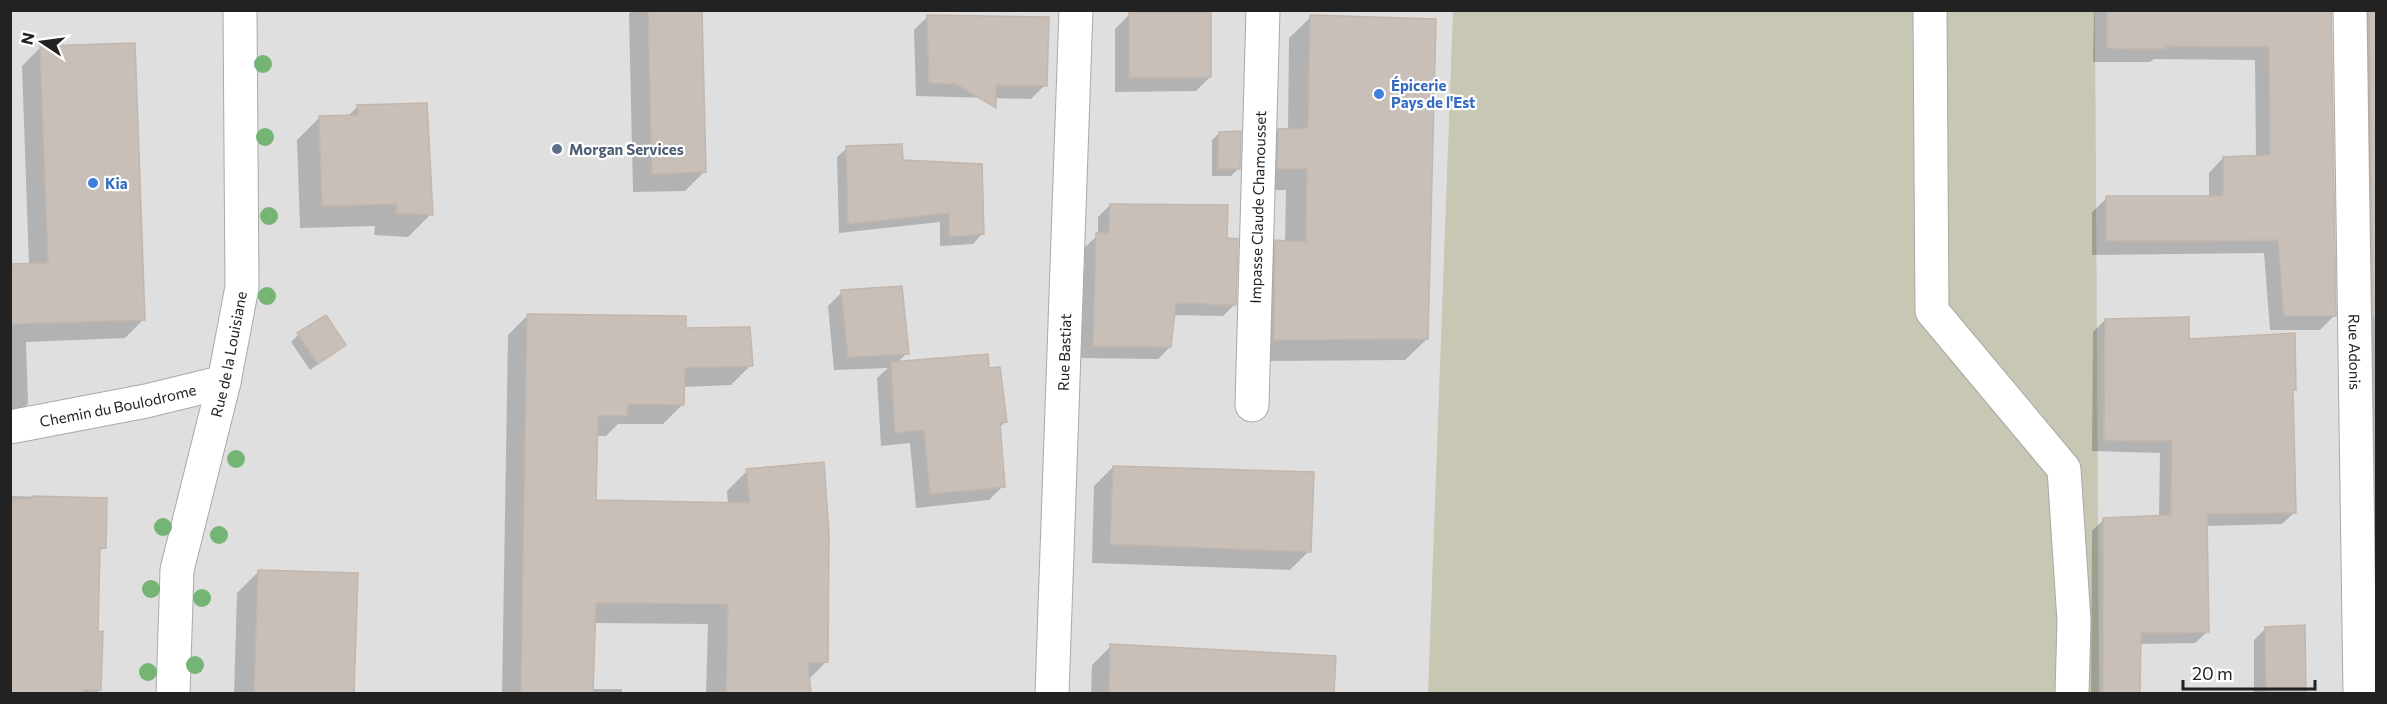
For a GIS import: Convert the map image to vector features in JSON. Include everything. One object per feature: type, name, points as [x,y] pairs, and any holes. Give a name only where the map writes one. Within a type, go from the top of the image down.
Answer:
[{"type":"street","name":"Rue de la Louisiane","points":[[173,693],[177,570],[224,382],[242,287],[240,10]]},
{"type":"street","name":"Rue Bastiat","points":[[1053,693],[1076,10]]},
{"type":"street","name":"Impasse Claude Chamousset","points":[[1252,405],[1263,10]]},
{"type":"street","points":[[1930,10],[1932,311],[2064,469],[2074,621],[2072,693]]},
{"type":"street","name":"Rue Adonis","points":[[2350,10],[2360,693]]},
{"type":"street","name":"Chemin du Boulodrome","points":[[10,427],[146,401],[224,382]]},
{"type":"shaded area","points":[[11,11],[2376,11],[2376,693],[11,693]]},
{"type":"shaded area","points":[[1453,11],[2095,11],[2099,693],[1428,693]]},
{"type":"building","points":[[648,10],[702,10],[706,172],[652,174]]},
{"type":"building","points":[[2107,10],[2331,10],[2336,316],[2284,316],[2278,240],[2106,241],[2106,196],[2223,196],[2223,157],[2270,155],[2269,47],[2107,48]]},
{"type":"building","points":[[2369,10],[2376,10],[2376,317],[2373,317]]},
{"type":"building","points":[[1211,12],[1211,77],[1129,78],[1129,13]]},
{"type":"building","points":[[927,15],[1049,17],[1047,86],[996,85],[996,108],[956,84],[929,83]]},
{"type":"building","points":[[1310,15],[1436,19],[1428,339],[1274,340],[1275,240],[1306,242],[1307,169],[1277,169],[1278,129],[1308,128]]},
{"type":"building","name":"Kia","points":[[135,43],[145,320],[10,324],[10,264],[48,263],[40,46]]},
{"type":"building","points":[[427,103],[433,215],[396,213],[397,204],[322,206],[319,116],[358,115],[357,105]]},
{"type":"building","points":[[1241,131],[1240,169],[1218,169],[1219,132]]},
{"type":"building","points":[[902,144],[903,160],[982,164],[984,234],[949,237],[949,213],[848,224],[846,146]]},
{"type":"building","points":[[1110,204],[1228,205],[1227,238],[1238,239],[1236,305],[1176,303],[1171,347],[1093,346],[1096,233],[1109,233]]},
{"type":"building","points":[[902,286],[909,354],[848,357],[841,290]]},
{"type":"building","points":[[527,314],[686,316],[686,328],[750,327],[753,366],[685,368],[684,405],[628,404],[627,416],[598,416],[596,500],[750,503],[746,469],[824,462],[829,534],[828,662],[808,663],[811,693],[726,693],[728,604],[596,603],[593,693],[521,693]]},
{"type":"building","points":[[326,315],[346,345],[318,364],[297,333]]},
{"type":"building","points":[[2189,317],[2189,339],[2295,333],[2296,390],[2293,390],[2296,513],[2207,514],[2209,632],[2141,633],[2140,693],[2103,693],[2103,518],[2171,515],[2172,441],[2104,440],[2105,319]]},
{"type":"building","points":[[988,354],[989,368],[1000,367],[1007,422],[1000,423],[1005,487],[930,494],[924,430],[895,433],[891,362]]},
{"type":"building","points":[[1113,466],[1314,472],[1311,552],[1110,544]]},
{"type":"building","points":[[32,496],[107,498],[106,548],[100,548],[98,632],[103,631],[101,690],[83,690],[83,693],[10,693],[10,499],[31,499]]},
{"type":"building","points":[[258,570],[358,573],[354,693],[254,693]]},
{"type":"building","points":[[2305,625],[2306,693],[2266,693],[2265,627]]},
{"type":"building","points":[[1110,644],[1336,656],[1334,693],[1109,693]]},
{"type":"place","name":"Épicerie Pays de l'Est","points":[[1379,94]]},
{"type":"place","name":"Morgan Services","points":[[557,149]]},
{"type":"place","name":"Kia","points":[[93,183]]}]
